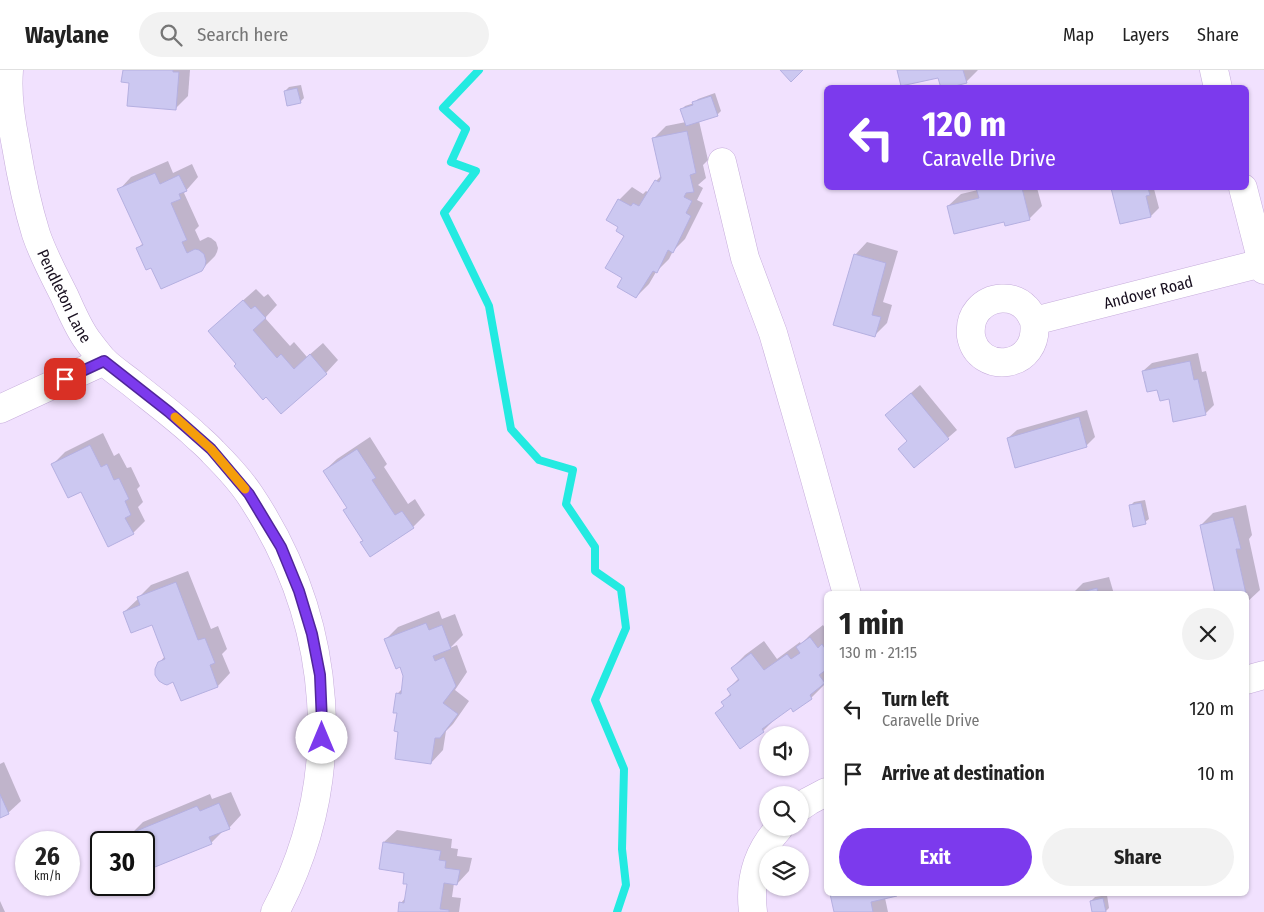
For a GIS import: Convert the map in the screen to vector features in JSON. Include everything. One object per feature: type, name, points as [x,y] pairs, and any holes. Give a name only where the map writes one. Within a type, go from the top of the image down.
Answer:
[{"type":"street","name":"Pendleton Lane","points":[[9,70],[10,112],[24,191],[37,235],[51,269],[86,338],[104,361],[169,412],[211,449],[243,486],[281,547],[299,591],[312,634],[320,675],[322,723],[320,768],[314,808],[302,849],[287,889],[274,912]]},
{"type":"street","points":[[1214,70],[1217,85]]},
{"type":"street","points":[[722,162],[745,258],[772,333],[846,591]]},
{"type":"street","points":[[1244,190],[1263,267]]},
{"type":"street","name":"Andover Road","points":[[1034,321],[1263,267]]},
{"type":"street","points":[[0,409],[104,361]]},
{"type":"street","points":[[1249,679],[1264,675]]},
{"type":"street","points":[[809,800],[824,793]]},
{"type":"street","points":[[753,912],[751,899],[754,873],[758,860],[772,836]]},
{"type":"building","points":[[123,70],[173,70],[173,72],[179,72],[176,110],[127,106],[129,83],[121,82]]},
{"type":"building","points":[[780,70],[803,70],[791,82]]},
{"type":"building","points":[[897,70],[963,70],[967,83],[940,85],[938,78],[901,85]]},
{"type":"building","points":[[297,88],[301,103],[287,106],[284,91]]},
{"type":"building","points":[[711,96],[718,116],[686,126],[680,109],[693,105],[692,102]]},
{"type":"building","points":[[687,131],[696,173],[690,175],[694,192],[686,193],[684,197],[692,201],[686,213],[691,216],[673,253],[668,250],[657,273],[653,271],[636,298],[617,287],[622,278],[605,268],[624,236],[616,231],[618,227],[606,220],[618,199],[631,206],[633,203],[639,206],[655,180],[659,182],[661,178],[652,138]]},
{"type":"building","points":[[155,173],[160,184],[179,175],[187,191],[179,194],[181,199],[171,203],[187,240],[182,242],[187,253],[195,249],[199,250],[204,254],[206,261],[202,271],[161,289],[151,268],[146,270],[136,248],[143,245],[117,189]]},
{"type":"building","points":[[977,190],[1022,190],[1030,220],[1005,226],[1004,222],[954,234],[947,206],[979,198]]},
{"type":"building","points":[[1112,190],[1149,190],[1150,195],[1146,196],[1151,217],[1120,224]]},
{"type":"building","points":[[854,254],[886,263],[872,315],[881,317],[875,337],[833,325]]},
{"type":"building","points":[[243,300],[251,309],[255,306],[266,318],[253,330],[277,358],[281,354],[294,369],[310,354],[327,374],[281,414],[266,397],[263,400],[208,331]]},
{"type":"building","points":[[1190,361],[1194,380],[1198,379],[1206,415],[1173,422],[1169,399],[1160,401],[1157,390],[1147,392],[1142,371]]},
{"type":"building","points":[[911,393],[949,439],[914,468],[898,449],[907,441],[885,415]]},
{"type":"building","points":[[1079,417],[1087,447],[1015,468],[1007,438]]},
{"type":"building","points":[[90,445],[101,467],[107,464],[114,480],[119,478],[129,499],[125,501],[131,515],[125,518],[134,534],[108,547],[81,492],[68,498],[51,464]]},
{"type":"building","points":[[357,449],[376,478],[372,480],[395,515],[402,511],[414,528],[370,557],[360,542],[363,541],[343,510],[347,508],[323,471]]},
{"type":"building","points":[[1141,503],[1146,524],[1133,527],[1129,505]]},
{"type":"building","points":[[1233,517],[1241,549],[1236,549],[1245,591],[1214,591],[1200,525]]},
{"type":"building","points":[[176,582],[198,640],[205,638],[215,663],[210,665],[218,687],[181,701],[173,682],[167,685],[164,684],[155,675],[158,662],[165,659],[152,625],[131,633],[123,612],[140,605],[137,597]]},
{"type":"building","points":[[1097,588],[1098,591],[1086,591]]},
{"type":"building","points":[[426,623],[429,630],[442,625],[451,649],[433,656],[435,661],[444,657],[456,686],[443,703],[458,714],[440,738],[435,738],[431,764],[395,759],[398,732],[394,731],[397,713],[393,713],[396,693],[401,694],[403,676],[400,667],[396,669],[384,639]]},
{"type":"building","points":[[810,637],[818,648],[822,644],[824,647],[824,671],[819,675],[824,684],[810,695],[812,699],[793,712],[791,708],[766,726],[759,726],[759,736],[740,749],[715,713],[724,706],[721,702],[731,695],[727,689],[739,680],[731,668],[751,653],[764,670],[787,654],[791,659],[800,653],[796,647]]},
{"type":"building","points":[[0,794],[9,814],[0,818]]},
{"type":"building","points":[[219,803],[230,829],[209,837],[212,844],[155,867],[155,831],[136,831],[197,806],[200,811]]},
{"type":"building","points":[[383,842],[441,851],[439,860],[446,861],[445,868],[460,870],[457,885],[444,883],[440,909],[449,910],[449,912],[398,912],[399,902],[404,903],[407,884],[403,884],[404,873],[379,869]]},
{"type":"building","points":[[830,896],[897,896],[871,902],[873,912],[834,912]]},
{"type":"building","points":[[1103,898],[1106,912],[1092,912],[1090,901]]},
{"type":"waterway","points":[[479,70],[443,108],[466,129],[451,162],[476,171],[444,213],[489,306],[511,429],[539,460],[573,470],[566,504],[595,547],[595,571],[621,589],[626,628],[595,700],[624,769],[622,849],[626,885],[617,912]]},
{"type":"slow traffic","points":[[175,417],[211,449],[245,489]]},
{"type":"route","points":[[65,379],[104,361],[169,412],[211,449],[249,494],[281,547],[299,591],[312,634],[320,675],[322,738]]}]
